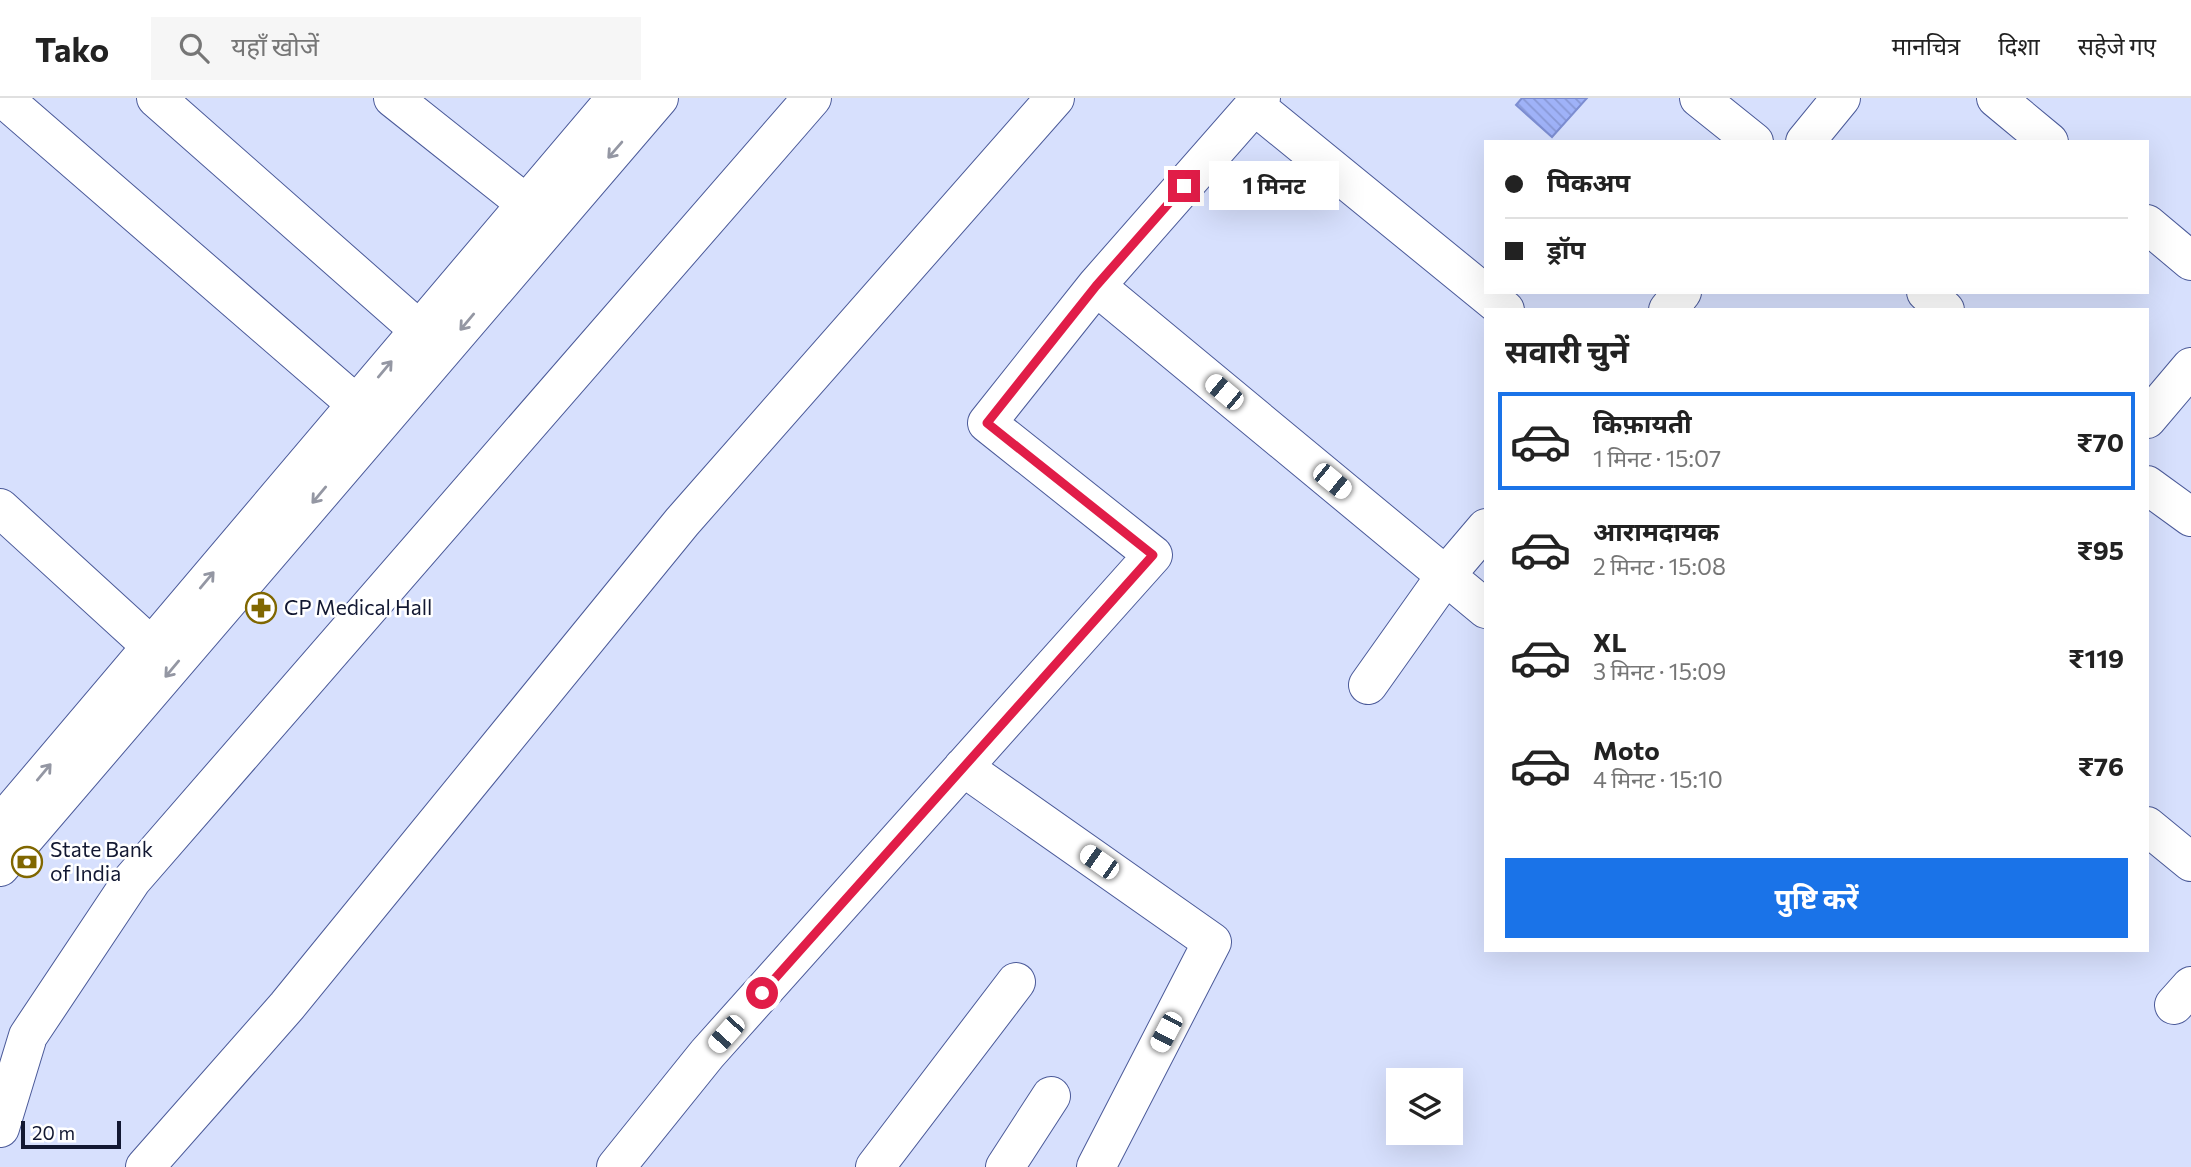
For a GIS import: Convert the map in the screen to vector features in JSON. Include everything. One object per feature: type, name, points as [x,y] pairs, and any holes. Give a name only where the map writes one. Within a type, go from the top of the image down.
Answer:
[{"type":"street","points":[[3,98],[356,404]]},
{"type":"street","points":[[156,98],[418,328]]},
{"type":"street","points":[[393,98],[525,203]]},
{"type":"street","points":[[0,825],[418,328],[616,98]]},
{"type":"street","points":[[0,867],[659,98]]},
{"type":"street","points":[[0,1128],[28,1036],[132,880],[812,98]]},
{"type":"street","points":[[145,1167],[287,1006],[682,522],[1055,98]]},
{"type":"street","points":[[1699,98],[1752,140]]},
{"type":"street","points":[[1807,140],[1841,98]]},
{"type":"street","points":[[1996,98],[2047,140]]},
{"type":"street","points":[[616,1167],[707,1054],[1153,555],[987,423],[1096,286],[1258,102],[1484,292]]},
{"type":"street","points":[[2149,226],[2191,261]]},
{"type":"street","points":[[1096,286],[1484,607]]},
{"type":"street","points":[[1486,294],[1503,308]]},
{"type":"street","points":[[1670,308],[1680,294]]},
{"type":"street","points":[[1928,294],[1943,308]]},
{"type":"street","points":[[2149,417],[2191,367]]},
{"type":"street","points":[[2149,486],[2191,517]]},
{"type":"street","points":[[0,508],[151,646]]},
{"type":"street","points":[[1368,685],[1446,575],[1484,530]]},
{"type":"street","points":[[963,767],[1212,942],[1096,1167]]},
{"type":"street","points":[[2149,828],[2191,862]]},
{"type":"street","points":[[875,1167],[1016,982]]},
{"type":"street","points":[[1004,1167],[1051,1096]]},
{"type":"building","points":[[1522,98],[1587,98],[1552,137],[1516,105]]},
{"type":"place","name":"CP Medical Hall","points":[[261,608]]},
{"type":"place","name":"State Bank of India","points":[[27,862]]},
{"type":"route","points":[[762,993],[1153,555],[987,423],[1096,286],[1184,186]]}]
